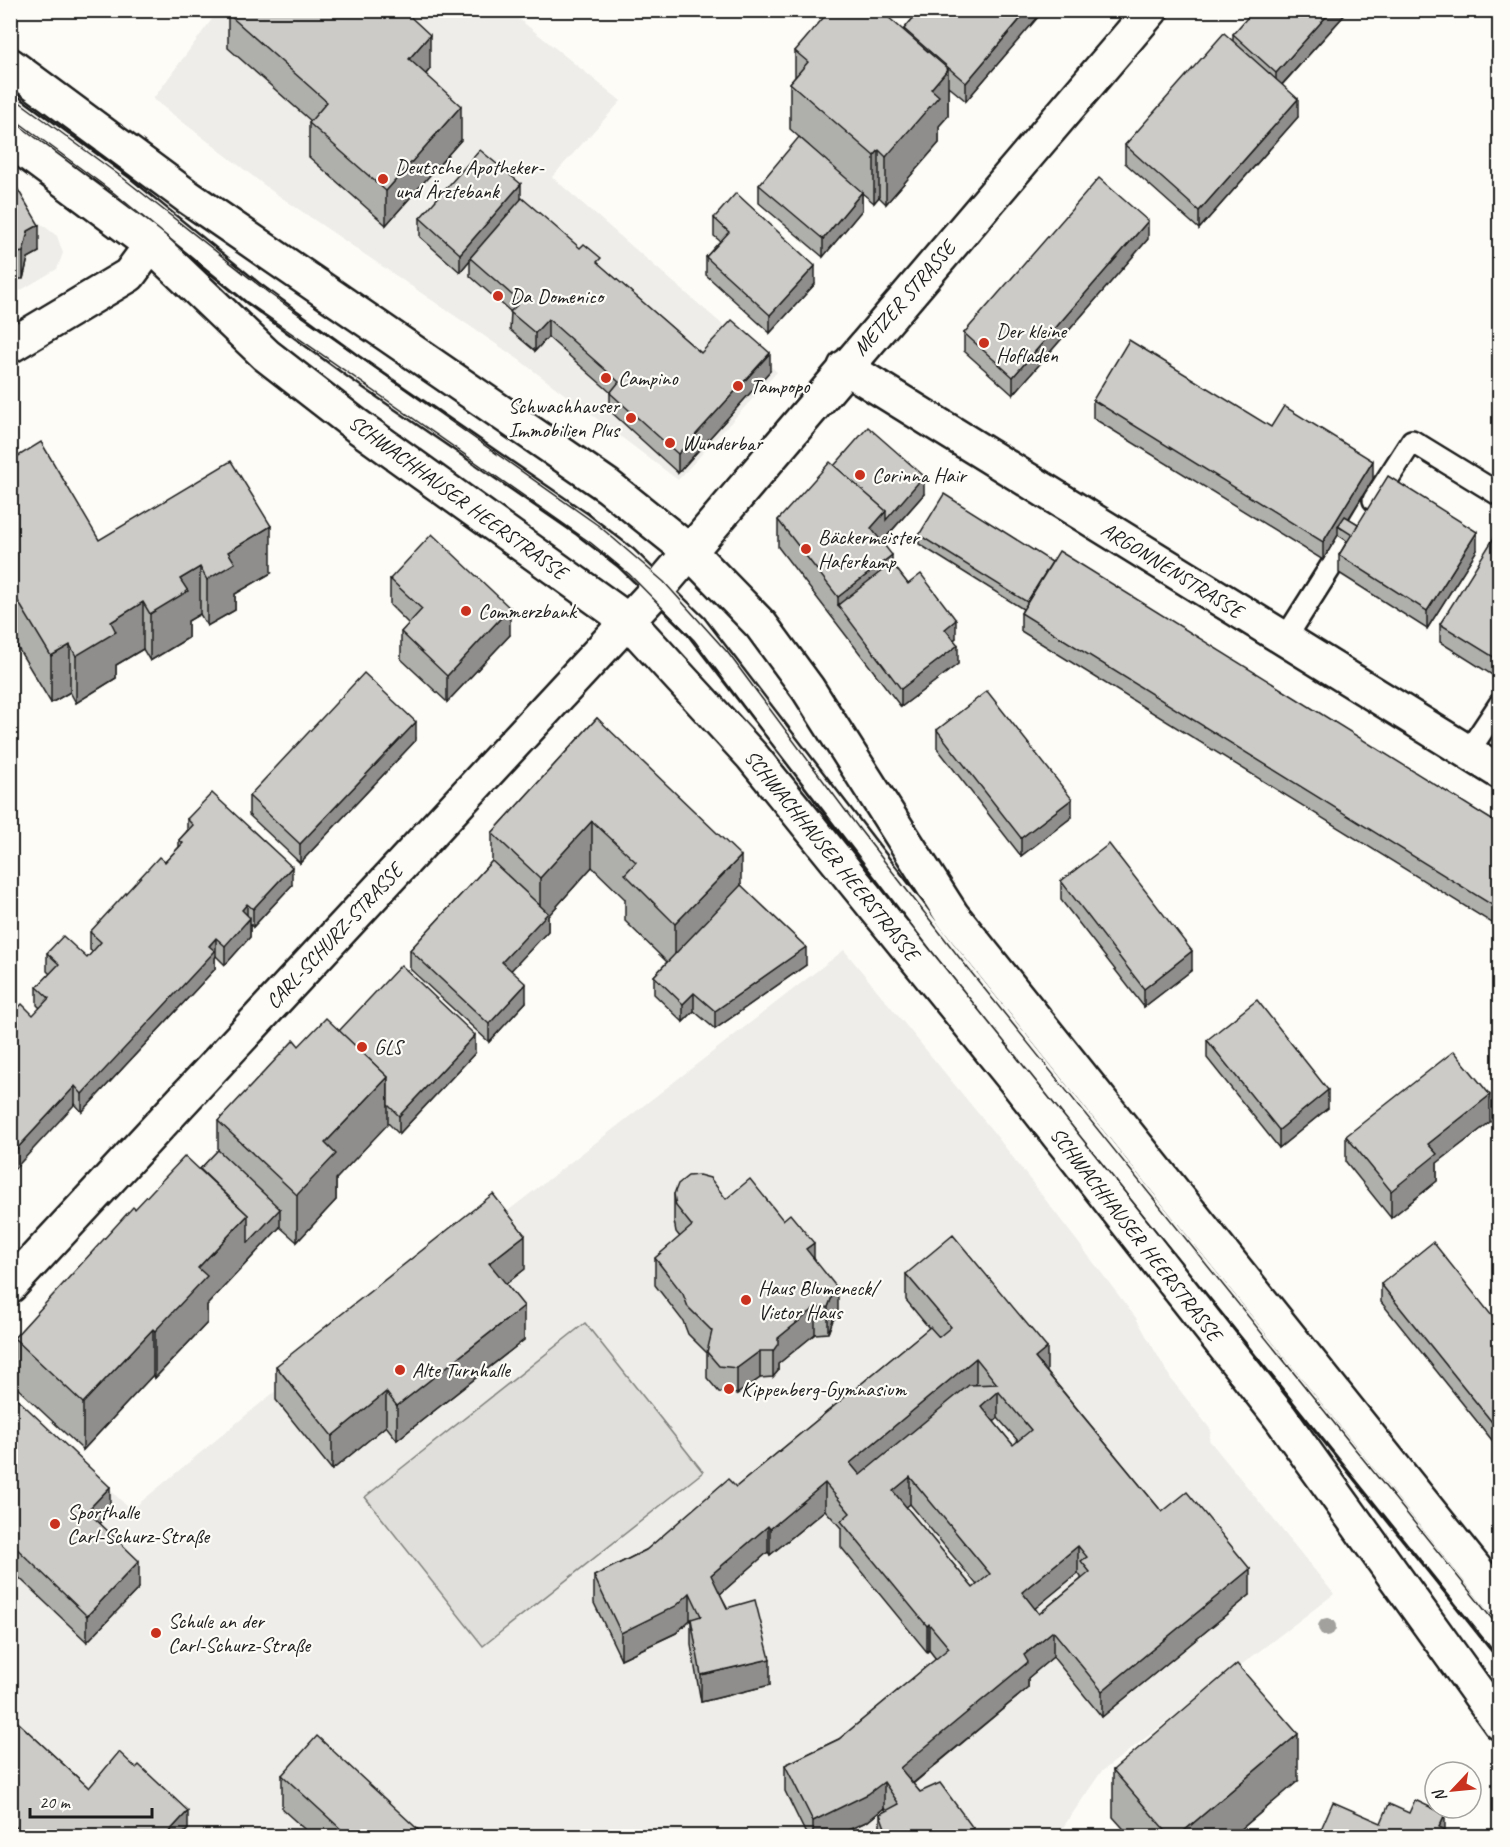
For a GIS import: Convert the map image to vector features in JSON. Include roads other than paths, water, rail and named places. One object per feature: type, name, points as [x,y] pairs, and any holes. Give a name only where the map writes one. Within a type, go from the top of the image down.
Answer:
[{"type":"main road","name":"METZER STRASSE","points":[[658,588],[1151,10]]},
{"type":"main road","points":[[10,65],[198,204],[608,486],[689,551],[761,625],[808,689],[952,915],[1500,1600]]},
{"type":"main road","name":"SCHWACHHAUSER HEERSTRASSE","points":[[10,140],[151,245],[266,355],[356,424],[627,620],[752,756],[1014,1079],[1280,1417],[1500,1723]]},
{"type":"main road","points":[[10,346],[129,275],[151,245]]},
{"type":"main road","name":"ARGONNENSTRASSE","points":[[845,367],[1500,772]]},
{"type":"main road","name":"CARL-SCHURZ-STRASSE","points":[[10,1286],[658,588]]},
{"type":"lane","points":[[10,105],[121,186],[254,294],[354,367],[582,524],[626,558],[695,625],[957,965],[1500,1643]]},
{"type":"lane","points":[[1284,639],[1412,441],[1500,495]]},
{"type":"lane","points":[[1468,752],[1500,704]]},
{"type":"tram line","points":[[10,95],[123,178],[270,294],[599,526],[664,582],[728,653],[860,830],[962,961],[1500,1629]]},
{"type":"tram line","points":[[10,116],[114,193],[247,302],[591,543],[629,574],[694,640],[867,871],[1500,1659]]},
{"type":"place","name":"Deutsche Apotheker- und Ärztebank","points":[[383,179]]},
{"type":"place","name":"Da Domenico","points":[[498,296]]},
{"type":"place","name":"Der kleine Hofladen","points":[[984,343]]},
{"type":"place","name":"Campino","points":[[606,378]]},
{"type":"place","name":"Tampopo","points":[[738,386]]},
{"type":"place","name":"Schwachhauser Immobilien Plus","points":[[631,418]]},
{"type":"place","name":"Wunderbar","points":[[670,443]]},
{"type":"place","name":"Corinna Hair","points":[[860,475]]},
{"type":"place","name":"Bäckermeister Haferkamp","points":[[806,549]]},
{"type":"place","name":"Commerzbank","points":[[466,611]]},
{"type":"place","name":"GLS","points":[[362,1047]]},
{"type":"place","name":"Haus Blumeneck/ Vietor Haus","points":[[746,1300]]},
{"type":"place","name":"Alte Turnhalle","points":[[400,1370]]},
{"type":"place","name":"Kippenberg-Gymnasium","points":[[729,1389]]},
{"type":"place","name":"Sporthalle Carl-Schurz-Straße","points":[[55,1524]]},
{"type":"place","name":"Schule an der Carl-Schurz-Straße","points":[[156,1633]]}]
